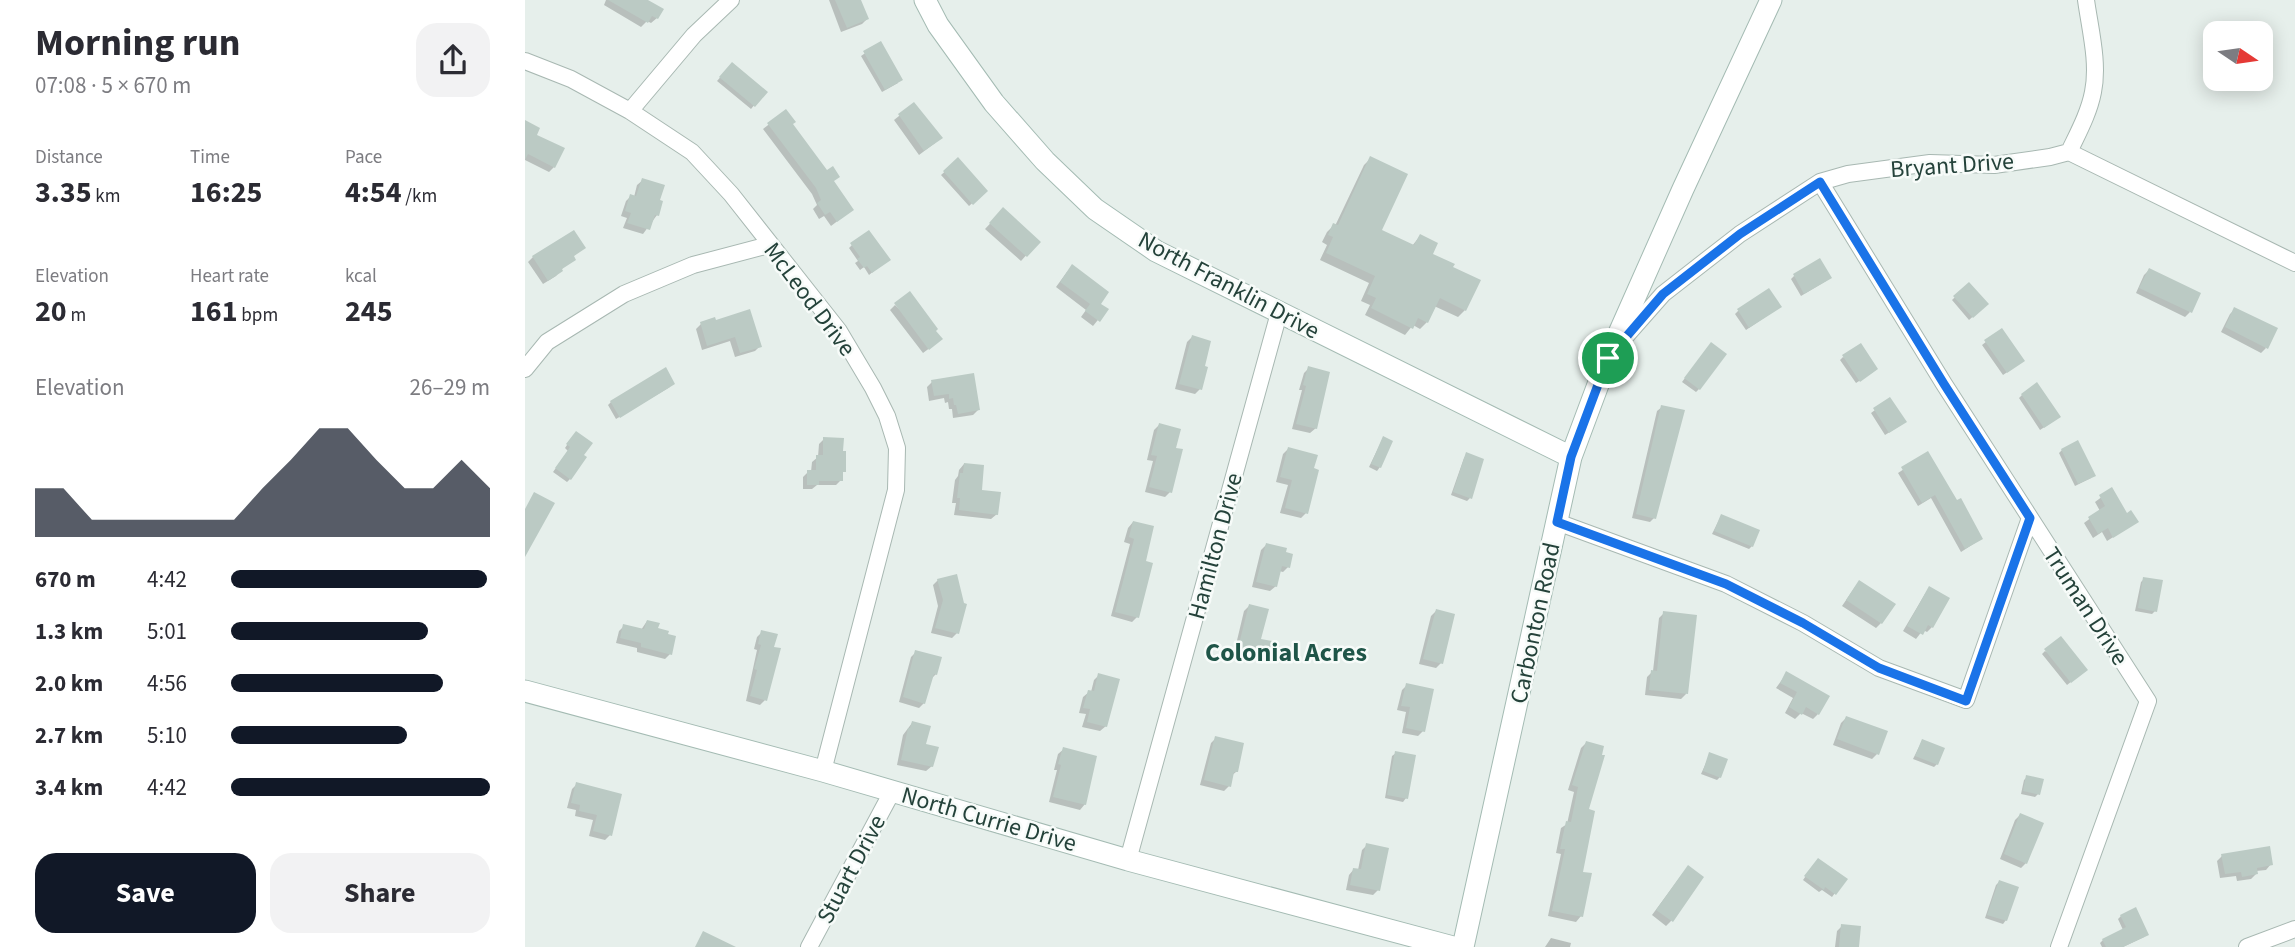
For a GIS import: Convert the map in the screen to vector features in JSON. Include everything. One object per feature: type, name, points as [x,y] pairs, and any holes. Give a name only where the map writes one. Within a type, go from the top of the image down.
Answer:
[{"type":"street","points":[[630,111],[694,35],[731,0]]},
{"type":"street","name":"North Franklin Drive","points":[[925,0],[938,25],[994,103],[1045,161],[1095,209],[1156,251],[1571,457]]},
{"type":"street","name":"Carbonton Road","points":[[1463,947],[1571,457],[1608,358],[1682,189],[1770,0]]},
{"type":"street","points":[[2086,0],[2094,60],[2094,90],[2086,117],[2069,152],[2295,263]]},
{"type":"street","name":"McLeod Drive","points":[[525,61],[571,79],[630,111],[692,152],[731,194],[839,331],[887,416],[897,448],[896,490],[823,771]]},
{"type":"street","name":"Bryant Drive","points":[[1608,358],[1663,294],[1740,234],[1820,182],[1848,174],[1930,163],[1994,164],[2050,158],[2069,152]]},
{"type":"street","name":"Truman Drive","points":[[1820,182],[1944,384],[2148,701],[2059,947]]},
{"type":"street","points":[[525,369],[547,342],[624,294],[693,265],[769,245]]},
{"type":"street","name":"Hamilton Drive","points":[[1128,859],[1279,313]]},
{"type":"street","points":[[525,346],[547,342]]},
{"type":"street","points":[[1557,522],[1726,584],[1803,623],[1879,668],[1966,701],[2030,518]]},
{"type":"street","name":"North Currie Drive","points":[[525,691],[893,790],[1128,859],[1453,947]]},
{"type":"street","name":"Stuart Drive","points":[[809,947],[893,790]]},
{"type":"street","points":[[2247,947],[2295,929]]},
{"type":"building","points":[[608,0],[648,0],[664,9],[658,19],[652,16],[648,23]]},
{"type":"building","points":[[835,0],[861,0],[869,19],[847,28]]},
{"type":"building","points":[[881,41],[903,80],[885,90],[863,51]]},
{"type":"building","points":[[732,62],[768,92],[755,107],[719,77]]},
{"type":"building","points":[[914,102],[943,138],[924,151],[898,114]]},
{"type":"building","points":[[786,109],[796,122],[793,124],[827,170],[833,166],[840,177],[834,181],[854,210],[837,222],[830,212],[825,215],[817,203],[821,200],[816,188],[767,123]]},
{"type":"building","points":[[525,120],[540,128],[537,135],[565,148],[555,168],[528,154],[525,160]]},
{"type":"building","points":[[1370,156],[1408,174],[1382,230],[1414,245],[1420,234],[1438,243],[1433,254],[1481,280],[1466,311],[1440,298],[1428,323],[1418,318],[1413,329],[1371,308],[1376,298],[1367,294],[1375,276],[1326,253],[1333,237],[1328,235],[1333,223],[1338,225]]},
{"type":"building","points":[[958,157],[988,191],[973,205],[943,171]]},
{"type":"building","points":[[642,178],[665,185],[659,216],[655,215],[650,230],[627,223],[631,213],[625,211],[630,194],[636,196]]},
{"type":"building","points":[[1003,207],[1041,242],[1027,257],[989,223]]},
{"type":"building","points":[[574,230],[586,248],[574,256],[576,260],[548,281],[532,256]]},
{"type":"building","points":[[869,230],[891,260],[872,273],[857,259],[860,257],[850,243]]},
{"type":"building","points":[[1820,258],[1832,278],[1804,294],[1793,274]]},
{"type":"building","points":[[1072,264],[1109,292],[1101,304],[1109,309],[1100,322],[1085,311],[1090,304],[1060,282]]},
{"type":"building","points":[[2149,268],[2201,293],[2192,313],[2139,288]]},
{"type":"building","points":[[1969,282],[1989,304],[1973,318],[1953,296]]},
{"type":"building","points":[[1769,288],[1782,307],[1749,328],[1737,309]]},
{"type":"building","points":[[910,291],[943,339],[929,350],[894,303]]},
{"type":"building","points":[[2234,307],[2278,328],[2268,349],[2225,327]]},
{"type":"building","points":[[750,309],[762,347],[740,353],[735,337],[707,346],[700,322]]},
{"type":"building","points":[[2002,328],[2025,361],[2007,373],[1984,340]]},
{"type":"building","points":[[1192,335],[1211,341],[1202,390],[1179,384]]},
{"type":"building","points":[[1711,342],[1727,354],[1700,390],[1684,378]]},
{"type":"building","points":[[1861,343],[1878,369],[1860,382],[1842,355]]},
{"type":"building","points":[[1308,366],[1330,372],[1317,429],[1296,424]]},
{"type":"building","points":[[666,367],[675,384],[620,418],[610,401]]},
{"type":"building","points":[[974,373],[980,410],[958,414],[949,394],[934,396],[931,380]]},
{"type":"building","points":[[2037,382],[2061,417],[2044,428],[2021,394]]},
{"type":"building","points":[[1890,397],[1907,422],[1889,433],[1873,408]]},
{"type":"building","points":[[1661,405],[1685,410],[1656,519],[1636,514]]},
{"type":"building","points":[[1159,423],[1181,429],[1176,448],[1183,449],[1172,493],[1149,487],[1157,456],[1151,455]]},
{"type":"building","points":[[576,431],[593,443],[571,480],[555,468],[570,447],[566,444]]},
{"type":"building","points":[[1383,436],[1393,441],[1381,468],[1371,464]]},
{"type":"building","points":[[823,437],[844,438],[846,472],[843,472],[843,481],[819,481],[819,485],[807,485],[807,470],[816,470],[816,455],[823,455]]},
{"type":"building","points":[[2078,440],[2096,476],[2078,484],[2061,449]]},
{"type":"building","points":[[1288,447],[1318,455],[1314,468],[1319,470],[1308,514],[1285,508],[1292,480],[1280,477]]},
{"type":"building","points":[[1928,451],[1957,500],[1961,498],[1983,539],[1965,549],[1935,495],[1922,503],[1901,467]]},
{"type":"building","points":[[1466,452],[1484,459],[1472,499],[1453,492]]},
{"type":"building","points":[[964,463],[984,465],[982,490],[1001,492],[998,515],[959,510],[960,498],[957,498]]},
{"type":"building","points":[[2112,487],[2127,513],[2131,510],[2139,522],[2113,538],[2108,528],[2098,534],[2088,517],[2105,506],[2099,495]]},
{"type":"building","points":[[534,492],[555,503],[525,557],[525,509]]},
{"type":"building","points":[[1721,514],[1760,530],[1753,547],[1714,531]]},
{"type":"building","points":[[1133,521],[1154,526],[1146,561],[1153,563],[1139,618],[1115,612],[1134,539],[1129,537]]},
{"type":"building","points":[[1266,543],[1287,548],[1286,552],[1293,554],[1290,568],[1282,566],[1277,587],[1256,582]]},
{"type":"building","points":[[957,574],[964,603],[967,604],[959,634],[935,628],[943,600],[937,579]]},
{"type":"building","points":[[2143,577],[2163,580],[2157,612],[2138,608]]},
{"type":"building","points":[[1859,580],[1896,604],[1882,624],[1846,600]]},
{"type":"building","points":[[1929,586],[1950,598],[1933,628],[1928,625],[1923,635],[1907,626]]},
{"type":"building","points":[[1249,604],[1269,609],[1261,639],[1272,641],[1268,656],[1238,648]]},
{"type":"building","points":[[1436,609],[1455,614],[1443,664],[1423,659]]},
{"type":"building","points":[[1663,611],[1697,615],[1688,694],[1649,690],[1651,670],[1657,671]]},
{"type":"building","points":[[647,620],[660,623],[658,628],[676,636],[672,655],[620,638],[623,624],[644,629]]},
{"type":"building","points":[[761,630],[778,634],[774,647],[781,648],[767,701],[750,696],[757,670],[754,669],[761,645],[758,644]]},
{"type":"building","points":[[2061,636],[2088,670],[2071,683],[2044,649]]},
{"type":"building","points":[[915,650],[942,657],[925,704],[903,697]]},
{"type":"building","points":[[1786,671],[1830,696],[1819,715],[1806,707],[1802,715],[1789,707],[1797,692],[1780,683]]},
{"type":"building","points":[[1098,673],[1120,679],[1107,727],[1087,722],[1090,709],[1083,708],[1088,690],[1094,691]]},
{"type":"building","points":[[1406,683],[1434,689],[1425,732],[1406,728],[1410,707],[1401,706]]},
{"type":"building","points":[[1846,716],[1888,731],[1879,755],[1837,739]]},
{"type":"building","points":[[912,721],[931,726],[926,744],[939,747],[933,767],[901,760]]},
{"type":"building","points":[[1215,736],[1244,743],[1238,772],[1234,772],[1231,787],[1204,780]]},
{"type":"building","points":[[1922,739],[1945,748],[1938,765],[1915,756]]},
{"type":"building","points":[[1586,741],[1604,746],[1602,755],[1605,755],[1589,809],[1595,811],[1583,872],[1592,873],[1583,917],[1552,911],[1565,849],[1560,849],[1566,821],[1571,822],[1578,787],[1572,785]]},
{"type":"building","points":[[1063,747],[1097,756],[1086,805],[1053,797]]},
{"type":"building","points":[[1395,751],[1416,755],[1408,799],[1387,795]]},
{"type":"building","points":[[1709,752],[1728,759],[1721,778],[1703,771]]},
{"type":"building","points":[[2026,775],[2044,779],[2040,795],[2023,791]]},
{"type":"building","points":[[576,782],[622,794],[612,836],[593,831],[597,815],[579,811],[580,805],[571,803]]},
{"type":"building","points":[[2020,813],[2044,823],[2027,864],[2004,854]]},
{"type":"building","points":[[1366,843],[1389,848],[1380,891],[1350,885],[1353,868],[1361,869]]},
{"type":"building","points":[[2270,846],[2273,865],[2257,868],[2258,874],[2242,877],[2241,872],[2225,874],[2221,854]]},
{"type":"building","points":[[1818,858],[1848,879],[1836,895],[1804,876]]},
{"type":"building","points":[[1688,865],[1704,877],[1673,922],[1656,910]]},
{"type":"building","points":[[1999,880],[2019,887],[2007,921],[1987,915]]},
{"type":"building","points":[[2136,907],[2149,935],[2123,947],[2106,947],[2102,939],[2126,927],[2120,915]]},
{"type":"building","points":[[1841,924],[1861,926],[1859,947],[1839,947]]},
{"type":"building","points":[[703,931],[736,947],[695,947]]},
{"type":"district","name":"Colonial Acres","points":[[1286,652]]},
{"type":"route","points":[[1820,182],[2030,518],[1966,701],[1879,668],[1803,623],[1726,584],[1557,522],[1571,457],[1608,358],[1663,294],[1740,234],[1820,182]]}]
